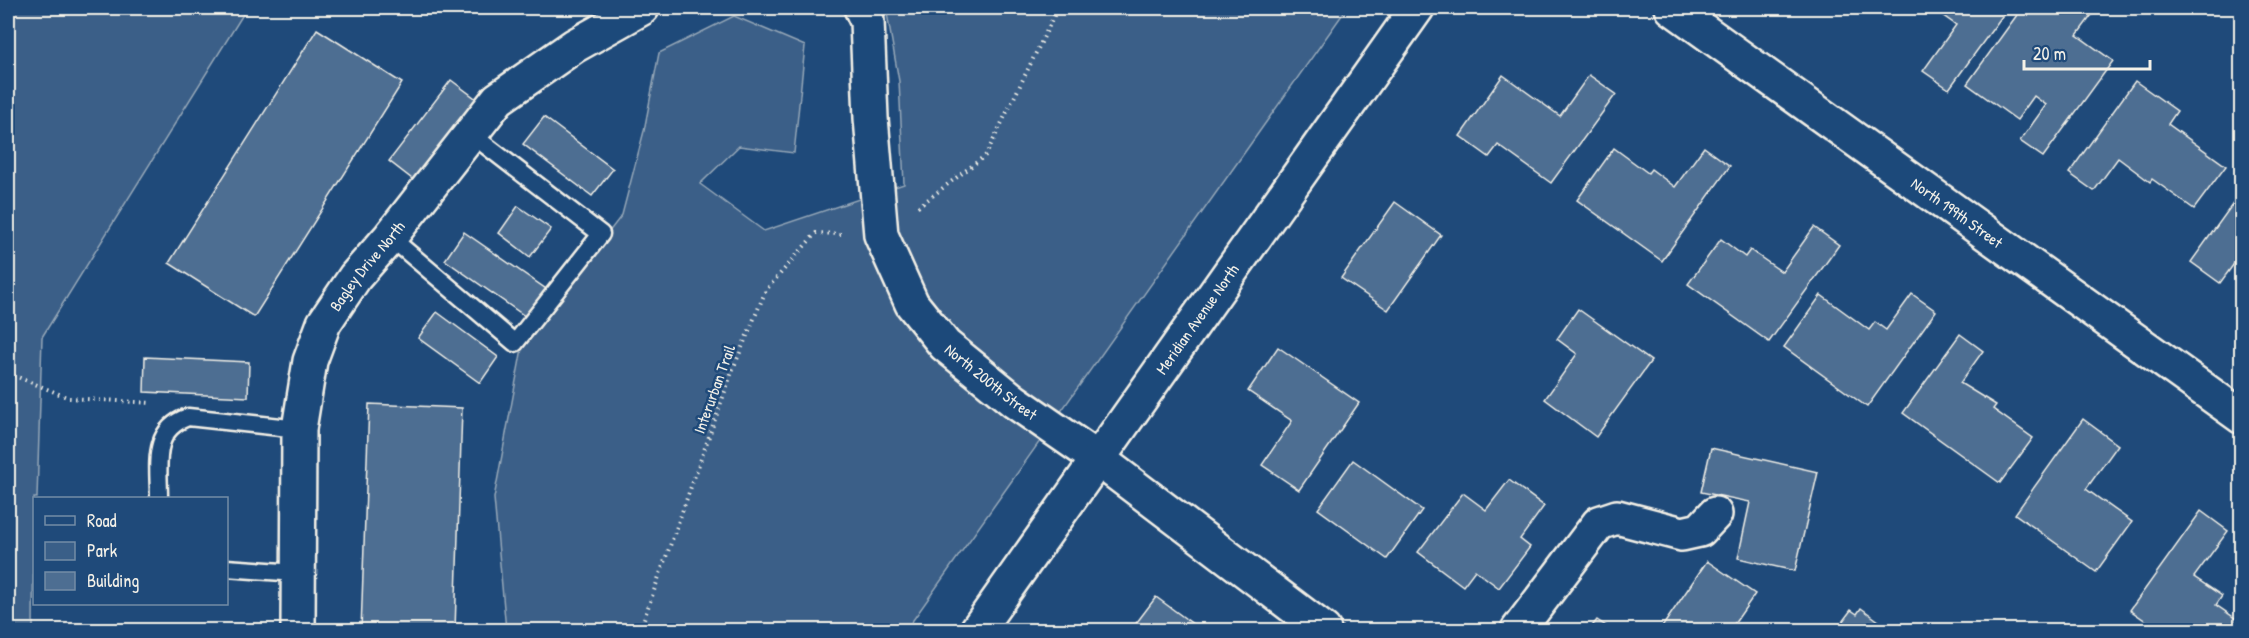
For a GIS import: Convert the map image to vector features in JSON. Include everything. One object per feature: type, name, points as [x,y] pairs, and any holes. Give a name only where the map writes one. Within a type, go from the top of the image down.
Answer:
[{"type":"street","name":"Bagley Drive North","points":[[298,630],[299,429],[310,361],[324,323],[355,278],[498,99],[574,46],[642,8]]},
{"type":"street","name":"North 200th Street","points":[[861,8],[867,21],[871,118],[881,235],[912,304],[945,345],[1014,401],[1098,459],[1324,630]]},
{"type":"street","name":"Meridian Avenue North","points":[[977,630],[1417,8]]},
{"type":"street","name":"North 199th Street","points":[[1672,8],[2241,417]]},
{"type":"street","points":[[1518,630],[1599,523],[1617,517],[1682,534],[1701,530],[1715,514]]},
{"type":"lane","points":[[390,237],[515,343],[601,234],[471,134]]},
{"type":"lane","points":[[159,497],[162,441],[168,427],[178,420],[188,417],[299,429]]},
{"type":"lane","points":[[228,568],[297,573]]},
{"type":"path","points":[[881,235],[986,155],[1054,16],[1061,8]]},
{"type":"path","name":"Interurban Trail","points":[[640,630],[733,369],[766,290],[816,233],[881,235]]},
{"type":"green space","points":[[8,8],[247,8],[42,337],[37,497],[33,497],[33,630],[8,630]]},
{"type":"green space","points":[[886,8],[1347,8],[906,630],[506,630],[494,498],[523,343],[622,215],[644,131],[659,53],[734,16],[805,46],[794,153],[739,146],[700,184],[764,231],[904,184],[899,81]]},
{"type":"building","points":[[1932,8],[2008,8],[1949,89],[1923,71],[1956,25]]},
{"type":"building","points":[[2022,8],[2097,8],[2077,35],[2113,61],[2043,157],[2020,141],[2046,105],[2034,96],[2017,120],[1967,84]]},
{"type":"building","points":[[317,29],[402,83],[254,317],[169,263]]},
{"type":"building","points":[[1503,75],[1560,116],[1589,75],[1616,94],[1551,183],[1498,145],[1489,157],[1460,136]]},
{"type":"building","points":[[451,80],[479,101],[416,182],[389,161]]},
{"type":"building","points":[[2135,81],[2177,111],[2168,124],[2226,166],[2194,209],[2152,179],[2150,182],[2118,158],[2094,191],[2069,173]]},
{"type":"building","points":[[544,117],[613,169],[592,196],[523,144]]},
{"type":"building","points":[[1704,147],[1730,166],[1662,261],[1577,200],[1614,148],[1648,173],[1651,169],[1675,187]]},
{"type":"building","points":[[2242,191],[2242,253],[2220,283],[2191,262]]},
{"type":"building","points":[[1395,202],[1441,235],[1388,310],[1341,278]]},
{"type":"building","points":[[518,206],[551,229],[530,257],[499,233]]},
{"type":"building","points":[[1814,227],[1839,245],[1769,342],[1688,284],[1721,239],[1745,257],[1750,250],[1782,272]]},
{"type":"building","points":[[464,232],[549,291],[529,319],[445,260]]},
{"type":"building","points":[[1912,294],[1936,311],[1867,407],[1784,347],[1821,295],[1869,330],[1875,322],[1886,330]]},
{"type":"building","points":[[1578,309],[1651,361],[1596,437],[1545,399],[1577,354],[1557,339]]},
{"type":"building","points":[[437,312],[498,357],[480,383],[418,338]]},
{"type":"building","points":[[1960,334],[1983,351],[1960,383],[1996,405],[1993,409],[2033,438],[2000,483],[1903,413]]},
{"type":"building","points":[[1278,347],[1359,403],[1299,490],[1262,465],[1292,421],[1248,391]]},
{"type":"building","points":[[145,357],[249,362],[248,397],[144,392]]},
{"type":"building","points":[[369,404],[462,408],[455,630],[361,630]]},
{"type":"building","points":[[2083,419],[2118,445],[2086,489],[2132,522],[2096,572],[2015,514]]},
{"type":"building","points":[[1711,448],[1818,472],[1795,571],[1738,558],[1750,502],[1701,492]]},
{"type":"building","points":[[1353,460],[1422,510],[1387,559],[1318,509]]},
{"type":"building","points":[[1509,480],[1544,506],[1520,539],[1530,547],[1499,588],[1475,570],[1463,586],[1418,552],[1463,493],[1486,510]]},
{"type":"building","points":[[2201,511],[2228,531],[2194,577],[2222,596],[2216,605],[2242,623],[2242,630],[2159,630],[2130,610]]},
{"type":"building","points":[[1707,561],[1755,594],[1730,630],[1660,630]]},
{"type":"building","points":[[1156,597],[1201,630],[1131,630]]},
{"type":"building","points":[[1861,608],[1887,627],[1884,630],[1836,630],[1851,610],[1857,614]]},
{"type":"building","points":[[1597,620],[1612,630],[1589,630]]}]
